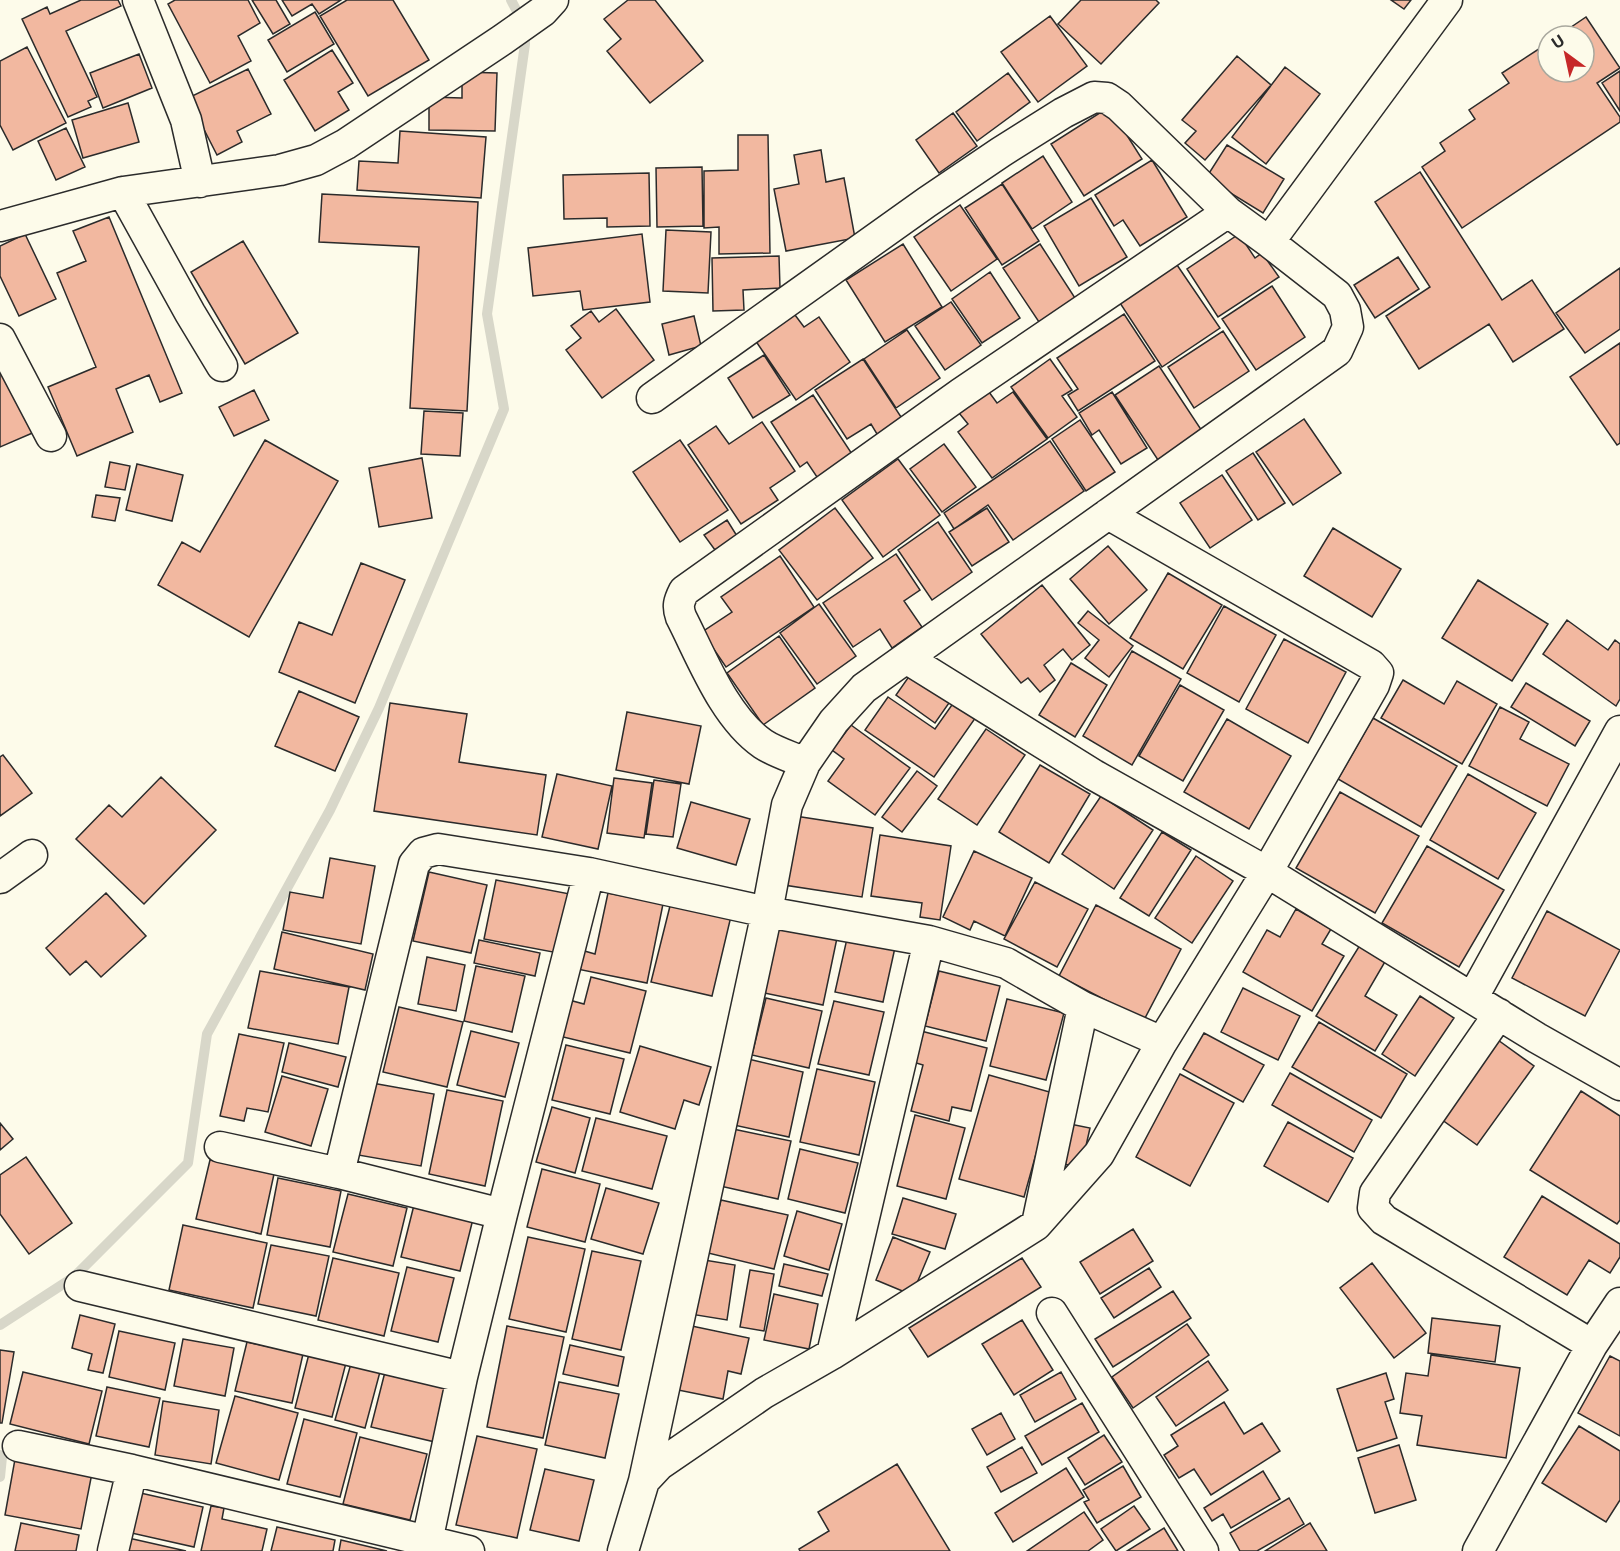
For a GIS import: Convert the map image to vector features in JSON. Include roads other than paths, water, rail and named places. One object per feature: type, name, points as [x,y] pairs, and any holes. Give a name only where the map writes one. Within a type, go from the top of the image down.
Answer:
[{"type":"street","points":[[138,0],[186,120],[200,182]]},
{"type":"street","points":[[1269,242],[1447,0]]},
{"type":"street","points":[[0,226],[123,192],[280,170],[316,160],[346,144],[502,40],[548,5]]},
{"type":"street","points":[[622,1551],[644,1481],[767,912],[787,806],[805,763],[834,722],[864,688],[1337,351],[1348,327],[1345,310],[1337,295],[1228,212],[1119,106],[1107,98],[1094,97],[1063,113],[936,195],[652,398]]},
{"type":"street","points":[[123,192],[222,366]]},
{"type":"street","points":[[805,763],[764,744],[740,722],[719,692],[681,617],[678,609],[679,600],[684,591],[960,394],[1228,212]]},
{"type":"street","points":[[0,339],[51,436]]},
{"type":"street","points":[[644,1481],[659,1465],[764,1393],[832,1354],[1036,1225],[1099,1154],[1162,1042],[1267,872],[1374,685],[1378,673],[1371,665],[1108,514]]},
{"type":"street","points":[[906,658],[1094,775],[1267,872],[1620,1085]]},
{"type":"street","points":[[1473,997],[1620,731]]},
{"type":"street","points":[[339,1173],[414,864],[423,853],[438,849],[590,873],[767,912],[929,941],[1006,963],[1083,1007],[1162,1042]]},
{"type":"street","points":[[0,878],[32,855]]},
{"type":"street","points":[[426,1547],[462,1377],[590,873]]},
{"type":"street","points":[[832,1354],[929,941]]},
{"type":"street","points":[[1036,1225],[1083,1007]]},
{"type":"street","points":[[1499,1014],[1375,1193],[1373,1208],[1384,1220],[1592,1345]]},
{"type":"street","points":[[219,1147],[339,1173],[502,1214]]},
{"type":"street","points":[[80,1286],[462,1377]]},
{"type":"street","points":[[1478,1551],[1592,1345],[1620,1303]]},
{"type":"street","points":[[1052,1313],[1203,1551]]},
{"type":"street","points":[[18,1446],[132,1470],[426,1547],[469,1551]]},
{"type":"street","points":[[113,1551],[132,1470]]},
{"type":"waterway","points":[[0,1325],[74,1277],[188,1163],[207,1034],[330,810],[379,708],[504,409],[487,314],[525,44],[524,25],[511,0]]},
{"type":"waterway","points":[[0,1455],[2,1457],[0,1477]]}]
